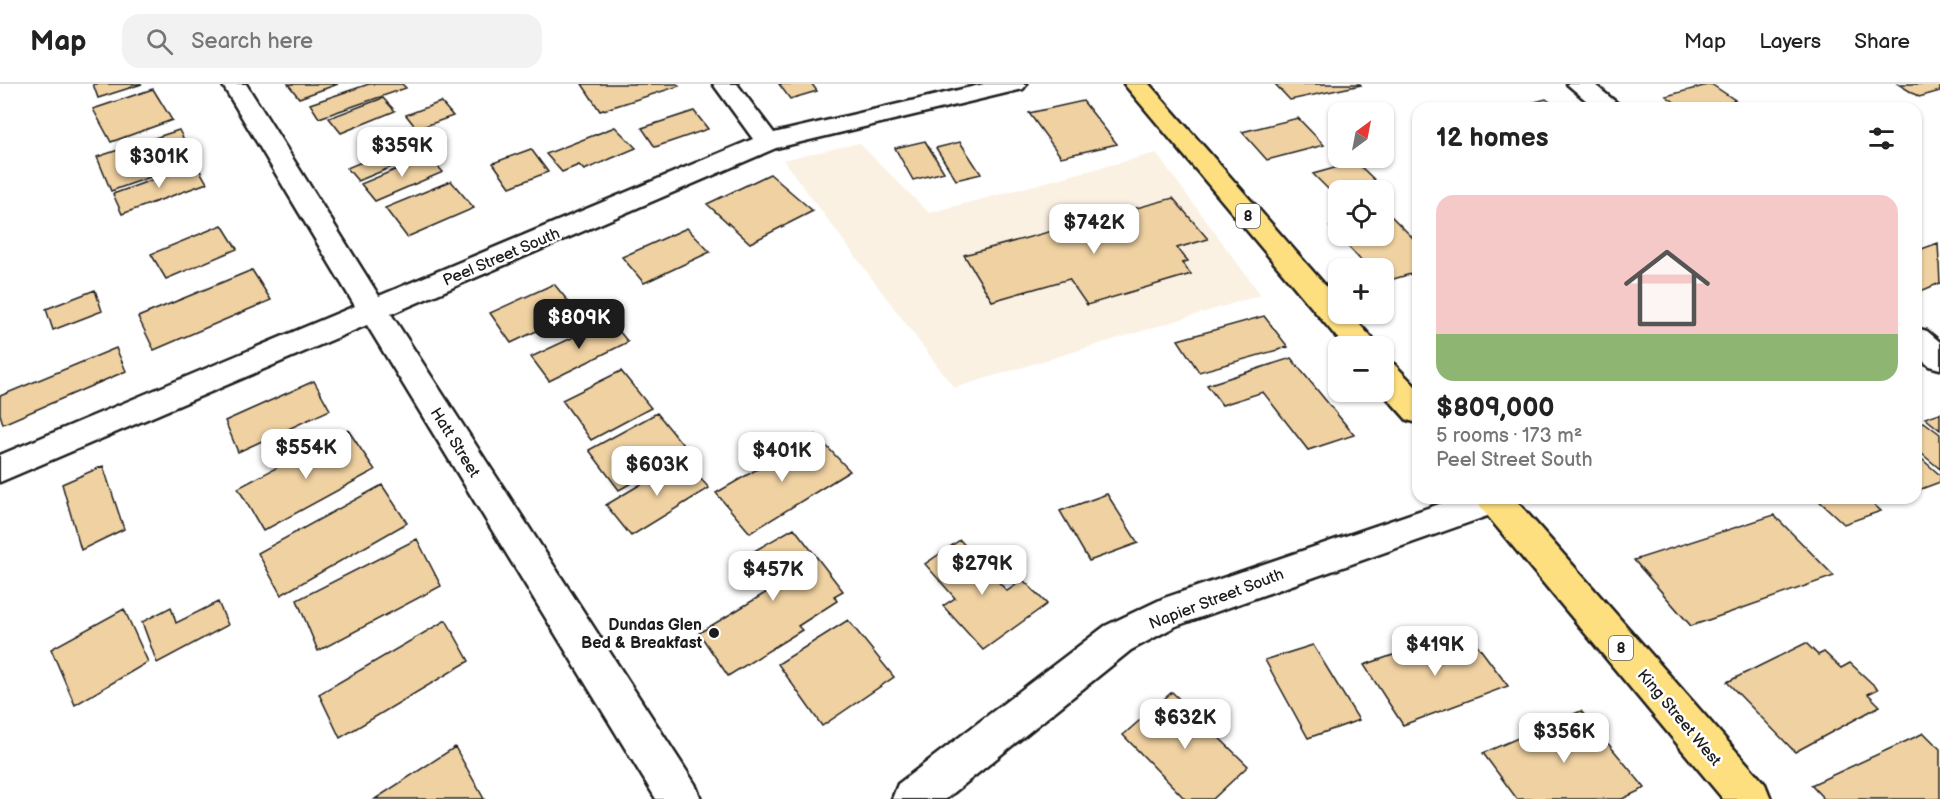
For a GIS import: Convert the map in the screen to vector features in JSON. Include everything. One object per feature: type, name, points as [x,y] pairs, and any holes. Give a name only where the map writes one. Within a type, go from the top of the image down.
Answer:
[{"type":"main road","name":"8","points":[[1136,84],[1352,336]]},
{"type":"main road","points":[[1394,384],[1412,404]]},
{"type":"main road","name":"King Street West","points":[[1500,504],[1750,799]]},
{"type":"street","name":"Hatt Street","points":[[234,84],[680,799]]},
{"type":"street","points":[[725,84],[768,142]]},
{"type":"street","name":"Peel Street South","points":[[0,470],[768,142],[1015,84]]},
{"type":"street","points":[[1579,84],[1603,102]]},
{"type":"street","name":"Napier Street South","points":[[913,799],[1118,638],[1164,614],[1478,504]]},
{"type":"shaded area","points":[[859,143],[929,213],[1156,153],[1261,295],[954,388],[783,160]]},
{"type":"building","points":[[93,84],[142,84],[98,98]]},
{"type":"building","points":[[288,84],[338,84],[299,98]]},
{"type":"building","points":[[369,84],[402,84],[406,88],[319,118],[310,104]]},
{"type":"building","points":[[582,84],[677,84],[679,86],[600,111]]},
{"type":"building","points":[[779,84],[812,84],[817,91],[790,99]]},
{"type":"building","points":[[1275,84],[1360,84],[1361,85],[1290,100]]},
{"type":"building","points":[[1711,84],[1735,100],[1674,102],[1666,96]]},
{"type":"building","points":[[1898,84],[1940,84],[1940,91],[1919,97]]},
{"type":"building","points":[[153,89],[172,120],[111,142],[93,109]]},
{"type":"building","points":[[383,98],[395,111],[341,133],[329,118]]},
{"type":"building","points":[[1546,99],[1550,102],[1535,102]]},
{"type":"building","points":[[1083,101],[1117,144],[1061,157],[1029,113]]},
{"type":"building","points":[[441,102],[453,116],[417,129],[406,115]]},
{"type":"building","points":[[694,111],[708,129],[655,147],[642,128]]},
{"type":"building","points":[[1298,118],[1324,145],[1267,160],[1242,132]]},
{"type":"building","points":[[615,127],[636,148],[584,170],[579,165],[562,172],[546,154]]},
{"type":"building","points":[[179,130],[195,161],[111,191],[97,157]]},
{"type":"building","points":[[417,139],[428,152],[358,181],[347,168]]},
{"type":"building","points":[[925,141],[944,172],[913,180],[895,148]]},
{"type":"building","points":[[960,142],[981,174],[956,180],[936,148]]},
{"type":"building","points":[[531,149],[548,172],[510,187],[493,163]]},
{"type":"building","points":[[428,156],[443,172],[375,201],[361,184]]},
{"type":"building","points":[[196,164],[207,183],[122,214],[113,194]]},
{"type":"building","points":[[1334,168],[1362,168],[1375,180],[1328,180],[1328,189],[1313,174]]},
{"type":"building","points":[[770,174],[813,211],[750,243],[707,204]]},
{"type":"building","points":[[451,181],[474,208],[407,237],[385,208]]},
{"type":"building","points":[[1173,198],[1208,239],[1177,248],[1188,261],[1182,263],[1191,274],[1087,305],[1069,279],[992,301],[964,255]]},
{"type":"building","points":[[1394,219],[1412,237],[1412,274],[1394,279],[1394,258],[1359,258],[1347,246],[1394,246]]},
{"type":"building","points":[[222,225],[237,249],[166,279],[151,254]]},
{"type":"building","points":[[687,228],[710,252],[644,283],[622,257]]},
{"type":"building","points":[[1938,243],[1940,283],[1922,291],[1922,249]]},
{"type":"building","points":[[252,270],[271,300],[154,350],[138,317]]},
{"type":"building","points":[[554,284],[577,312],[511,343],[490,313]]},
{"type":"building","points":[[95,290],[102,311],[53,330],[46,309]]},
{"type":"building","points":[[1264,316],[1288,347],[1199,372],[1178,340]]},
{"type":"building","points":[[610,320],[628,342],[549,381],[531,357]]},
{"type":"building","points":[[116,348],[126,371],[3,424],[0,414],[0,396]]},
{"type":"building","points":[[1291,358],[1354,435],[1308,450],[1263,392],[1222,405],[1207,385]]},
{"type":"building","points":[[621,371],[651,408],[591,440],[562,400]]},
{"type":"building","points":[[314,381],[330,410],[238,452],[225,421]]},
{"type":"building","points":[[657,413],[688,451],[619,490],[589,450]]},
{"type":"building","points":[[1940,413],[1940,430],[1925,418]]},
{"type":"building","points":[[1922,423],[1940,434],[1940,469],[1922,454]]},
{"type":"building","points":[[348,430],[375,470],[263,531],[238,488]]},
{"type":"building","points":[[816,435],[850,471],[750,533],[716,493]]},
{"type":"building","points":[[683,459],[709,488],[631,536],[606,505]]},
{"type":"building","points":[[1922,459],[1940,475],[1940,482],[1922,489]]},
{"type":"building","points":[[103,466],[124,529],[81,550],[62,484]]},
{"type":"building","points":[[382,485],[407,523],[281,595],[258,553]]},
{"type":"building","points":[[1107,494],[1138,543],[1089,561],[1060,511]]},
{"type":"building","points":[[1822,504],[1873,504],[1881,511],[1844,524]]},
{"type":"building","points":[[1774,515],[1834,576],[1691,626],[1634,560]]},
{"type":"building","points":[[794,528],[843,591],[834,596],[837,601],[798,626],[802,630],[728,676],[699,633],[767,592],[742,558]]},
{"type":"building","points":[[417,539],[441,586],[318,651],[297,600]]},
{"type":"building","points":[[960,540],[1007,591],[1023,580],[1047,604],[983,650],[943,606],[955,598],[925,564]]},
{"type":"building","points":[[218,602],[228,625],[157,663],[142,622],[171,607],[176,623]]},
{"type":"building","points":[[124,609],[148,662],[75,705],[51,649]]},
{"type":"building","points":[[446,620],[469,661],[340,738],[319,694]]},
{"type":"building","points":[[848,620],[894,677],[822,726],[778,664]]},
{"type":"building","points":[[1466,630],[1508,686],[1403,725],[1364,665]]},
{"type":"building","points":[[1806,643],[1818,655],[1824,652],[1841,668],[1850,663],[1878,689],[1868,694],[1880,706],[1795,752],[1727,682]]},
{"type":"building","points":[[1313,645],[1359,720],[1308,738],[1265,660]]},
{"type":"building","points":[[1172,692],[1248,766],[1213,799],[1185,799],[1123,735]]},
{"type":"building","points":[[1581,711],[1645,788],[1622,799],[1517,799],[1483,753]]},
{"type":"building","points":[[1924,733],[1940,749],[1940,799],[1824,799],[1811,785]]},
{"type":"building","points":[[455,747],[484,799],[375,799]]},
{"type":"place","name":"Dundas Glen Bed & Breakfast","points":[[714,633]]}]
